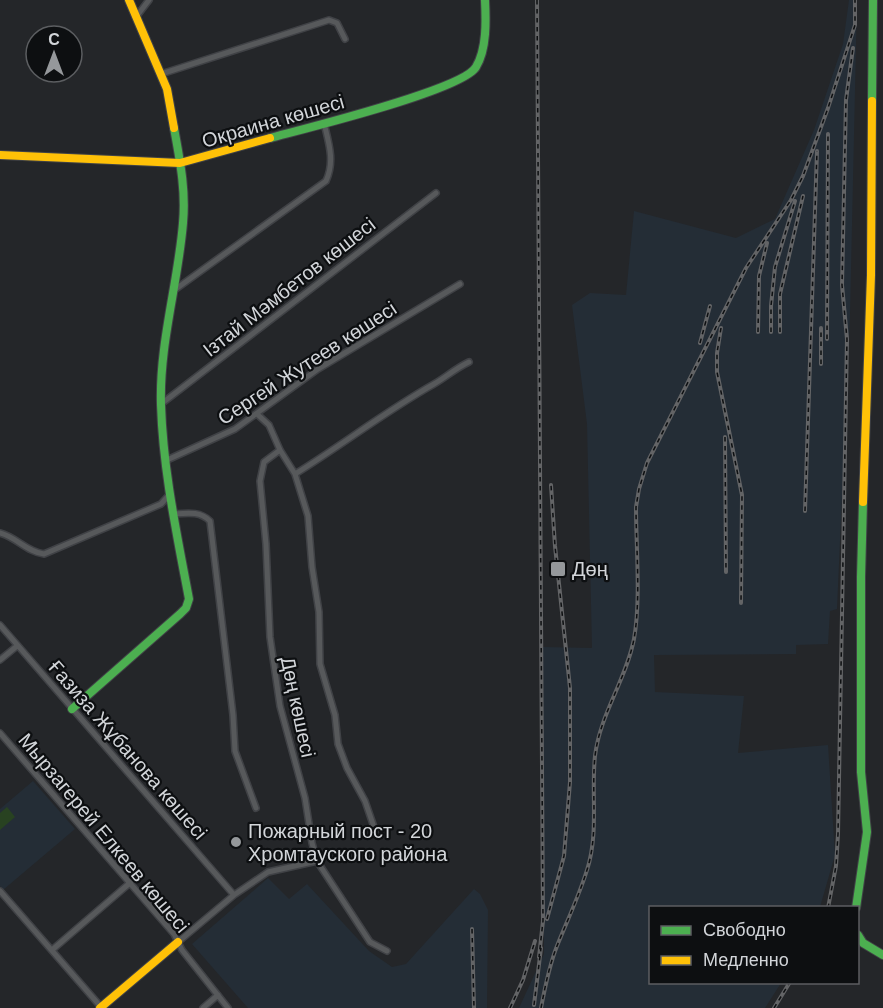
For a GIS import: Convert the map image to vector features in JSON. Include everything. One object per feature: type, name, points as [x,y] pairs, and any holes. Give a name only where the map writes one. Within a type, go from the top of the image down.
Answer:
[{"type":"street","points":[[72,708],[186,608],[189,599],[170,494],[161,404],[162,377],[183,224],[184,180],[167,89],[129,0]]},
{"type":"street","points":[[136,17],[149,0]]},
{"type":"street","name":"Окраина көшесі","points":[[0,155],[180,163],[385,107],[463,78],[476,68],[486,35],[485,0]]},
{"type":"street","points":[[856,906],[867,832],[861,772],[861,577],[871,275],[873,0]]},
{"type":"street","points":[[161,74],[329,20],[337,23],[345,39]]},
{"type":"street","points":[[173,291],[326,181],[332,164],[324,123]]},
{"type":"street","name":"Ізтай Мәмбетов көшесі","points":[[161,404],[436,193]]},
{"type":"street","name":"Сергей Жутеев көшесі","points":[[167,460],[235,429],[318,369],[460,284]]},
{"type":"street","points":[[295,474],[324,457],[349,437],[421,390],[469,362]]},
{"type":"street","points":[[257,414],[269,425],[280,450],[295,474],[308,516],[312,567],[319,612],[320,664],[335,715],[338,744],[347,768],[365,801],[375,830]]},
{"type":"street","name":"Дөң көшесі","points":[[280,450],[264,462],[260,475],[270,638],[280,706],[305,798],[316,861],[370,942],[387,951]]},
{"type":"street","points":[[0,533],[44,555],[161,504],[170,494]]},
{"type":"street","points":[[173,514],[197,513],[210,521],[232,704],[234,744],[256,808]]},
{"type":"street","name":"Ғазиза Жұбанова көшесі","points":[[0,625],[234,895]]},
{"type":"street","points":[[0,660],[17,645]]},
{"type":"street","name":"Мырзагерей Елкеев көшесі","points":[[0,733],[131,882],[174,934],[182,950],[228,1008]]},
{"type":"street","points":[[0,745],[6,740]]},
{"type":"street","points":[[0,891],[101,1008],[234,895],[268,872],[316,861]]},
{"type":"street","points":[[52,950],[131,882]]},
{"type":"street","points":[[859,937],[863,943],[883,955]]},
{"type":"street","points":[[203,1008],[218,995]]},
{"type":"shaded area","points":[[849,0],[857,0],[850,315],[837,609],[830,611],[828,644],[796,645],[796,654],[654,655],[655,692],[744,696],[738,753],[828,745],[835,855],[820,906],[649,906],[649,984],[780,984],[765,1008],[519,1008],[544,954],[543,647],[592,648],[587,424],[572,305],[590,293],[626,295],[634,211],[736,238],[775,219],[814,130],[843,44]]},
{"type":"shaded area","points":[[33,781],[75,829],[3,890],[0,886],[0,809]]},
{"type":"shaded area","points":[[268,878],[289,899],[307,884],[369,951],[392,967],[406,964],[474,889],[480,894],[488,910],[487,1008],[248,1008],[192,944]]},
{"type":"green space","points":[[7,807],[15,817],[0,830],[0,813]]},
{"type":"railway","points":[[537,0],[543,921],[539,957]]},
{"type":"railway","points":[[541,1008],[552,961],[591,856],[594,828],[595,756],[602,726],[625,669],[634,639],[638,591],[636,507],[647,463],[746,268],[791,200],[803,176],[855,25],[855,0]]},
{"type":"railway","points":[[828,906],[836,866],[838,834],[847,339],[842,285],[846,100],[853,48]]},
{"type":"railway","points":[[827,339],[828,134]]},
{"type":"railway","points":[[805,511],[817,151]]},
{"type":"railway","points":[[780,332],[780,294],[803,196]]},
{"type":"railway","points":[[771,332],[775,267],[795,201]]},
{"type":"railway","points":[[758,332],[759,276],[767,243]]},
{"type":"railway","points":[[700,343],[710,306]]},
{"type":"railway","points":[[721,328],[717,372],[742,495],[741,603]]},
{"type":"railway","points":[[821,328],[821,364]]},
{"type":"railway","points":[[725,437],[726,572]]},
{"type":"railway","points":[[547,919],[564,856],[570,782],[570,688],[551,485]]},
{"type":"railway","points":[[472,929],[474,1008]]},
{"type":"railway","points":[[510,1008],[523,980],[535,941]]},
{"type":"railway","points":[[534,1005],[541,948]]},
{"type":"railway","points":[[774,1008],[789,984]]},
{"type":"traffic: fast","points":[[270,138],[414,97],[465,76],[476,67],[480,60],[484,43],[485,0]]},
{"type":"traffic: fast","points":[[872,101],[873,0]]},
{"type":"traffic: fast","points":[[72,709],[180,614],[186,608],[189,599],[175,527],[161,405],[163,359],[181,246],[184,211],[182,176],[174,128]]},
{"type":"traffic: fast","points":[[856,906],[867,832],[861,772],[863,502]]},
{"type":"traffic: fast","points":[[859,937],[863,943],[883,955]]},
{"type":"traffic: slow","points":[[129,0],[167,89],[174,128]]},
{"type":"traffic: slow","points":[[863,502],[871,275],[872,101]]},
{"type":"traffic: slow","points":[[0,155],[180,163],[270,138]]},
{"type":"traffic: slow","points":[[100,1008],[178,942]]},
{"type":"place","name":"Дөң","points":[[558,569]]},
{"type":"place","name":"Пожарный пост - 20 Хромтауского района","points":[[236,842]]}]
